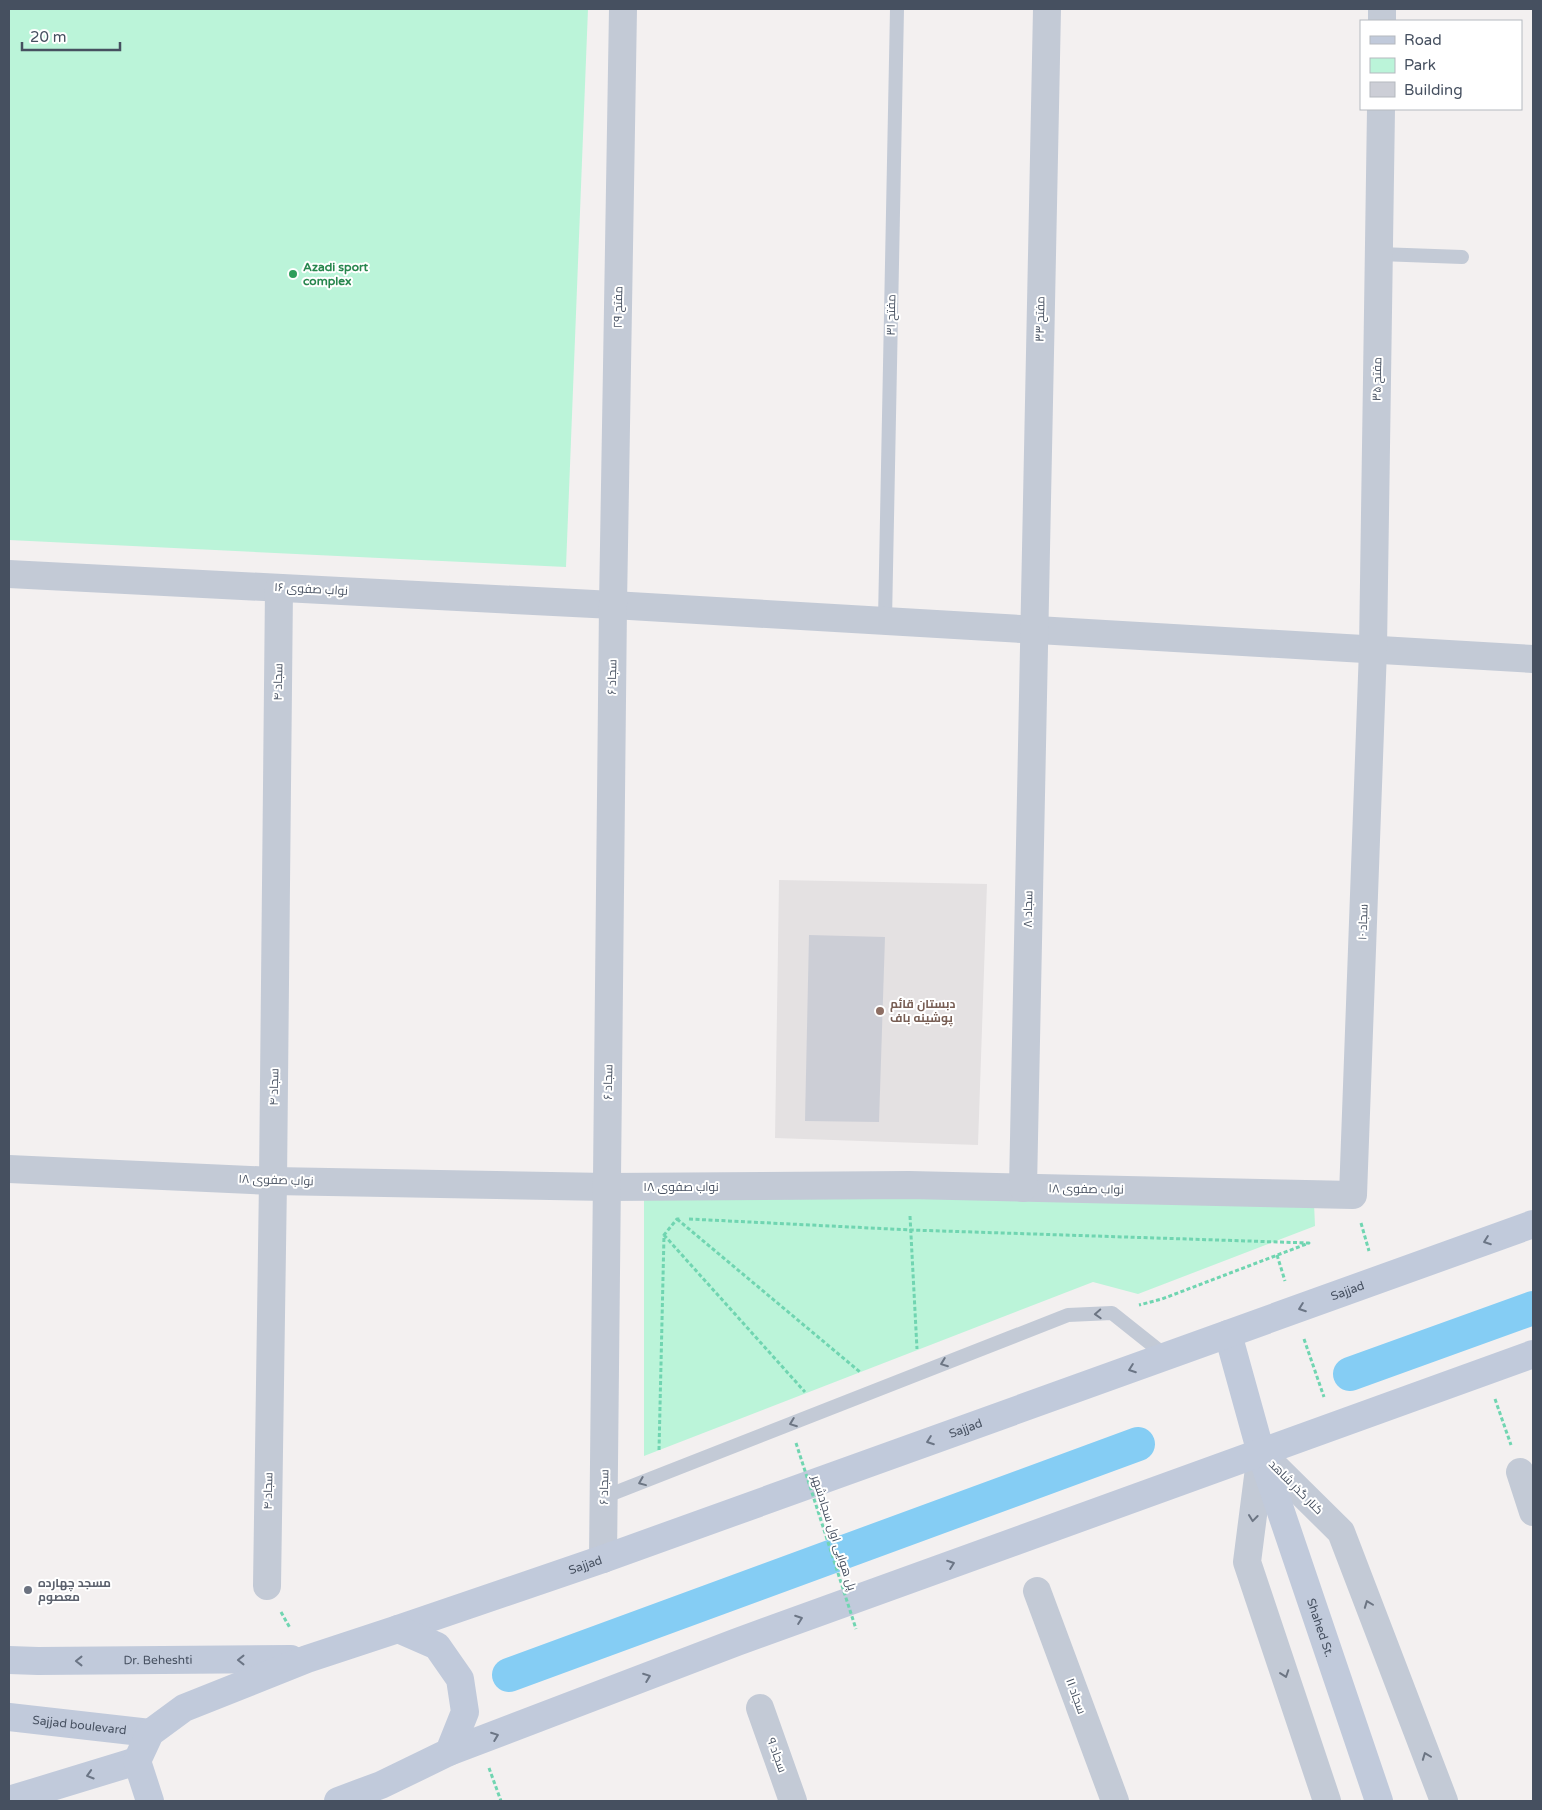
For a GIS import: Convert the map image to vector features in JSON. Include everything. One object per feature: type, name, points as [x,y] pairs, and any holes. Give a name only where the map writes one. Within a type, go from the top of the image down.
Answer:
[{"type":"main road","name":"Sajjad","points":[[308,1659],[604,1559],[1533,1224]]},
{"type":"main road","name":"Shahed St.","points":[[1228,1334],[1261,1452],[1378,1801]]},
{"type":"main road","points":[[338,1801],[381,1785],[449,1752],[737,1642],[1533,1354]]},
{"type":"main road","points":[[398,1629],[437,1646],[460,1679],[466,1712],[449,1752]]},
{"type":"main road","points":[[150,1801],[137,1761],[150,1733],[184,1708],[308,1659]]},
{"type":"main road","name":"Dr. Beheshti","points":[[9,1660],[308,1659]]},
{"type":"main road","name":"Sajjad boulevard","points":[[9,1716],[150,1733]]},
{"type":"main road","points":[[9,1800],[137,1761]]},
{"type":"street","name":"مفتح ۲۹","points":[[613,605],[623,9]]},
{"type":"street","name":"مفتح ۳۳","points":[[1033,629],[1047,9]]},
{"type":"street","name":"مفتح ۳۵","points":[[1373,649],[1381,110]]},
{"type":"street","name":"نواب صفوی ۱۶","points":[[9,574],[885,620],[1533,659]]},
{"type":"street","name":"سجاد ۴","points":[[267,1586],[279,588]]},
{"type":"street","name":"سجاد ۶","points":[[604,1559],[613,605]]},
{"type":"street","name":"سجاد ۸","points":[[1023,1188],[1033,629]]},
{"type":"street","name":"سجاد ۱۰","points":[[1353,1195],[1373,649]]},
{"type":"street","name":"نواب صفوی ۱۸","points":[[9,1169],[273,1181],[607,1188],[909,1185],[1353,1195]]},
{"type":"street","name":"کنار گذر شاهد","points":[[1261,1452],[1247,1562],[1328,1801]]},
{"type":"street","name":"کنار گذر شاهد","points":[[1261,1452],[1341,1532],[1444,1801]]},
{"type":"street","points":[[1520,1472],[1533,1512]]},
{"type":"street","name":"سجاد ۱۱","points":[[1037,1591],[1115,1801]]},
{"type":"street","name":"سجاد ۹","points":[[760,1708],[793,1801]]},
{"type":"lane","name":"مفتح ۳۱","points":[[885,620],[897,9]]},
{"type":"lane","points":[[1379,254],[1462,257]]},
{"type":"lane","points":[[604,1497],[1068,1315],[1112,1313],[1166,1356]]},
{"type":"path","points":[[909,1185],[919,1373]]},
{"type":"path","points":[[1353,1195],[1377,1280]]},
{"type":"path","points":[[677,1219],[911,1230],[1309,1243],[1162,1298],[1112,1313]]},
{"type":"path","points":[[659,1475],[664,1236],[677,1219]]},
{"type":"path","points":[[677,1219],[879,1389]]},
{"type":"path","points":[[664,1236],[822,1411]]},
{"type":"path","points":[[1486,1371],[1520,1472]]},
{"type":"path","name":"پل هوایی اول سجادشهر","points":[[796,1443],[856,1629]]},
{"type":"path","points":[[267,1586],[308,1659]]},
{"type":"shaded area","name":"دبستان قائم پوشینه باف","points":[[779,880],[987,884],[978,1145],[775,1138]]},
{"type":"green space","name":"Azadi sport complex","points":[[9,9],[588,9],[566,567],[9,540]]},
{"type":"green space","points":[[644,1183],[1314,1203],[1315,1226],[1138,1294],[1093,1282],[644,1456]]},
{"type":"building","points":[[809,935],[885,937],[879,1122],[805,1121]]},
{"type":"waterway","points":[[1350,1374],[1533,1308]]},
{"type":"waterway","points":[[509,1675],[1138,1444]]},
{"type":"place","name":"Azadi sport complex","points":[[293,274]]},
{"type":"place","name":"دبستان قائم پوشینه باف","points":[[880,1011]]},
{"type":"place","name":"مسجد چهارده معصوم","points":[[28,1590]]}]
